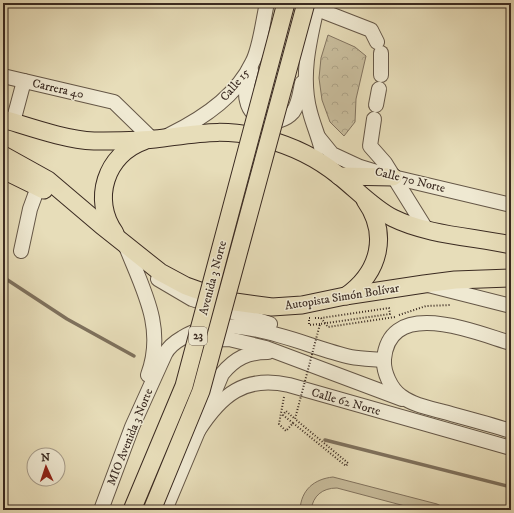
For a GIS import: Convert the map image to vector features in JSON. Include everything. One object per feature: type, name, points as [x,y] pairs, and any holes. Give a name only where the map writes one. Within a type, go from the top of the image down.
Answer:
[{"type":"main road","name":"Calle 15","points":[[245,155],[286,3]]},
{"type":"main road","name":"Avenida 3 Norte","points":[[152,510],[202,391],[263,159],[314,5]]},
{"type":"main road","points":[[8,120],[48,133],[92,141],[158,138]]},
{"type":"main road","points":[[125,244],[118,237],[108,221],[103,202],[105,183],[112,165],[126,151],[138,143],[158,138],[197,132],[214,132],[248,135],[281,144],[333,171],[356,191],[393,218],[426,229],[511,245]]},
{"type":"main road","name":"Autopista Simón Bolívar","points":[[3,155],[48,180],[148,263],[173,280],[200,292],[228,301],[257,306],[287,306],[317,303],[346,296],[455,280],[511,278]]},
{"type":"main road","name":"Avenida 3 Norte","points":[[132,510],[184,386],[245,155]]},
{"type":"main road","points":[[3,170],[81,208]]},
{"type":"main road","points":[[333,171],[394,177]]},
{"type":"main road","points":[[346,296],[365,280],[371,270],[378,246],[376,222],[372,210],[356,191]]},
{"type":"street","name":"Calle 15","points":[[158,138],[190,124],[215,107],[236,87],[253,62],[267,3]]},
{"type":"street","points":[[253,62],[246,92],[246,100],[249,108],[262,120],[271,122],[280,121],[288,117],[294,111],[298,103],[305,72],[314,5],[371,30],[379,48],[380,82],[370,146],[385,163],[426,229]]},
{"type":"street","points":[[305,72],[309,111],[333,171]]},
{"type":"street","name":"Carrera 40","points":[[3,76],[114,102],[158,138]]},
{"type":"street","points":[[8,120],[24,81]]},
{"type":"street","name":"Calle 70 Norte","points":[[319,138],[332,154],[360,167],[394,177],[511,205]]},
{"type":"street","points":[[21,251],[30,209],[38,187]]},
{"type":"street","points":[[125,244],[149,272],[177,291],[192,298],[260,322],[308,334],[384,360]]},
{"type":"street","points":[[95,510],[143,389],[150,370],[154,351],[154,320],[150,303],[125,244]]},
{"type":"street","points":[[424,284],[511,306]]},
{"type":"street","points":[[411,402],[395,392],[387,376],[384,360],[388,346],[396,334],[405,326],[422,322],[446,325],[511,343]]},
{"type":"street","name":"MIO Avenida 3 Norte","points":[[101,510],[132,427],[160,364],[169,347],[190,333],[204,328],[246,328],[305,343],[351,357],[384,360]]},
{"type":"street","points":[[160,364],[180,347],[194,342],[216,338],[241,341],[279,353],[411,402],[511,431]]},
{"type":"street","points":[[165,510],[219,379],[231,363],[238,358],[258,352],[279,353]]},
{"type":"street","name":"Calle 62 Norte","points":[[198,431],[215,406],[231,393],[250,385],[272,382],[289,385],[511,448]]},
{"type":"path","points":[[321,318],[328,327],[392,318],[426,306],[463,304],[473,296]]},
{"type":"path","points":[[390,308],[390,314],[320,324],[309,325],[309,318],[321,318],[390,308]]},
{"type":"path","points":[[295,419],[320,324]]},
{"type":"path","points":[[285,392],[279,424],[286,430],[293,423]]},
{"type":"path","points":[[286,411],[348,462],[346,466],[293,423],[282,415],[286,411]]},
{"type":"green space","points":[[328,35],[355,47],[366,56],[356,99],[355,122],[344,136],[330,122],[322,100],[319,78],[321,58]]},
{"type":"green space","points":[[333,477],[437,504],[449,510],[420,510],[337,488],[332,488],[323,491],[316,497],[311,510],[300,510],[306,491],[314,483]]},
{"type":"waterway","points":[[3,277],[67,319],[134,356]]},
{"type":"waterway","points":[[325,440],[511,487]]}]
